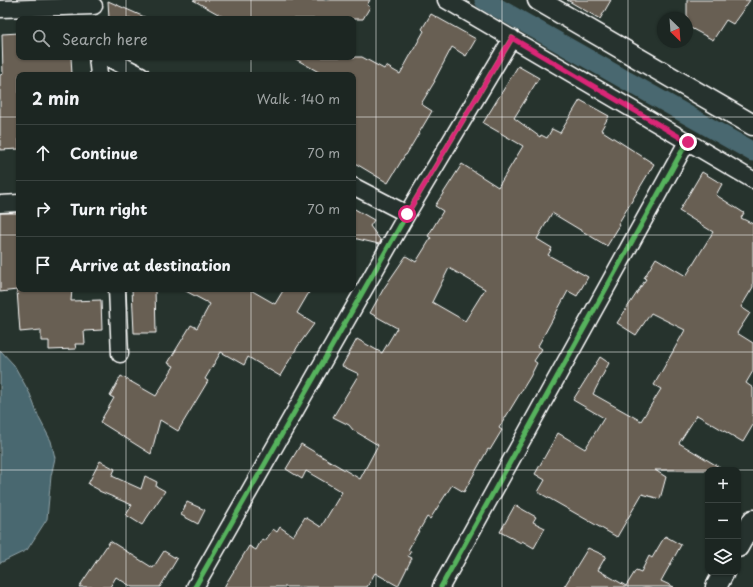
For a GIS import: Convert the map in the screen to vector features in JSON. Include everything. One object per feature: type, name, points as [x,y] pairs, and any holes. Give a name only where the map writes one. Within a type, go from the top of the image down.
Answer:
[{"type":"street","points":[[446,0],[753,180]]},
{"type":"street","points":[[538,0],[753,125]]},
{"type":"street","points":[[0,9],[94,8]]},
{"type":"street","points":[[195,587],[407,214],[512,38]]},
{"type":"street","points":[[97,60],[98,72]]},
{"type":"street","points":[[112,60],[135,72]]},
{"type":"street","points":[[441,587],[688,142]]},
{"type":"street","points":[[356,188],[407,214]]},
{"type":"street","points":[[0,204],[16,203]]},
{"type":"street","points":[[117,292],[120,354]]},
{"type":"street","points":[[741,542],[753,520]]},
{"type":"street","points":[[716,587],[722,575]]},
{"type":"water","points":[[0,350],[14,365],[30,394],[39,418],[51,441],[55,458],[51,476],[47,519],[27,550],[0,563]]},
{"type":"building","points":[[193,0],[370,0],[367,5],[370,7],[363,19],[356,19],[356,16],[222,16]]},
{"type":"building","points":[[567,0],[611,0],[600,19]]},
{"type":"building","points":[[687,0],[750,0],[733,24],[726,20],[713,40],[693,29],[693,12],[687,12]]},
{"type":"building","points":[[108,1],[142,16],[109,16]]},
{"type":"building","points":[[431,14],[476,39],[466,56],[452,47],[435,81],[421,104],[432,111],[388,183],[356,164],[356,72],[319,72],[297,60],[356,60],[356,57],[362,57],[384,69],[386,66],[400,74],[424,31],[422,29]]},
{"type":"building","points":[[16,33],[16,60],[71,60],[72,72],[16,72],[16,149],[0,150],[0,75],[3,74],[2,34]]},
{"type":"building","points":[[518,66],[539,78],[514,118],[540,137],[541,135],[547,138],[552,129],[560,133],[580,100],[609,116],[601,130],[654,164],[618,224],[620,225],[607,246],[552,213],[537,239],[552,248],[548,255],[588,277],[577,296],[568,291],[538,346],[542,349],[534,361],[537,363],[530,377],[499,428],[502,430],[490,450],[488,449],[464,492],[452,485],[430,519],[427,517],[408,550],[411,551],[408,556],[412,558],[398,586],[375,573],[367,587],[224,587],[249,546],[256,550],[262,539],[265,541],[273,529],[277,532],[280,527],[293,536],[305,517],[321,527],[342,492],[306,471],[302,479],[286,469],[301,444],[360,479],[378,445],[353,430],[349,425],[333,417],[359,374],[342,366],[357,339],[382,353],[397,328],[370,313],[384,288],[406,256],[416,262],[431,238],[428,236],[443,211],[435,206],[462,164],[498,187],[523,146],[483,123]],"holes":[[[449,268],[485,289],[465,321],[432,302]]]},
{"type":"building","points":[[702,172],[722,184],[716,195],[744,213],[741,218],[753,224],[753,287],[741,307],[750,313],[737,333],[753,343],[753,371],[746,383],[753,388],[753,425],[743,442],[697,415],[679,443],[719,467],[705,467],[705,470],[655,470],[666,477],[660,499],[642,494],[617,537],[538,492],[545,480],[535,474],[558,433],[585,449],[604,418],[573,400],[600,357],[609,363],[593,394],[641,421],[661,389],[654,385],[685,330],[651,313],[636,335],[617,323],[646,279],[644,278],[656,258],[686,276],[713,232],[679,211]]},
{"type":"building","points":[[356,210],[374,220],[370,226],[381,241],[379,244],[356,239]]},
{"type":"building","points":[[0,213],[16,213],[16,290],[0,292]]},
{"type":"building","points":[[17,292],[72,292],[71,301],[101,300],[102,330],[84,331],[85,344],[75,344],[76,349],[49,350],[49,341],[41,341],[41,330],[20,332]]},
{"type":"building","points":[[132,292],[155,292],[156,333],[134,333]]},
{"type":"building","points":[[188,292],[254,292],[275,304],[282,292],[309,292],[297,313],[314,324],[298,346],[280,376],[248,357],[244,365],[221,352],[205,379],[208,381],[178,431],[160,420],[151,454],[100,422],[114,398],[110,396],[121,376],[156,396],[174,366],[168,363],[191,325],[197,328],[210,304]]},
{"type":"building","points":[[100,461],[115,469],[112,476],[141,489],[145,476],[157,482],[156,486],[165,491],[142,525],[126,515],[132,505],[99,491],[88,484]]},
{"type":"building","points":[[187,502],[205,510],[198,524],[181,515]]},
{"type":"building","points":[[515,505],[536,517],[533,522],[545,528],[534,548],[522,541],[521,543],[500,532]]},
{"type":"building","points":[[665,536],[681,545],[661,581],[674,587],[564,587],[588,548],[606,556],[598,570],[626,586],[636,570],[641,572],[649,556],[652,558]]},
{"type":"building","points":[[110,541],[153,568],[164,551],[177,559],[160,587],[132,587],[116,577],[110,587],[79,587]]},
{"type":"waterway","points":[[484,0],[753,152]]},
{"type":"cycle path","points":[[195,587],[407,214],[512,38]]},
{"type":"cycle path","points":[[441,587],[687,142]]},
{"type":"route","points":[[407,214],[512,38],[688,142]]}]
